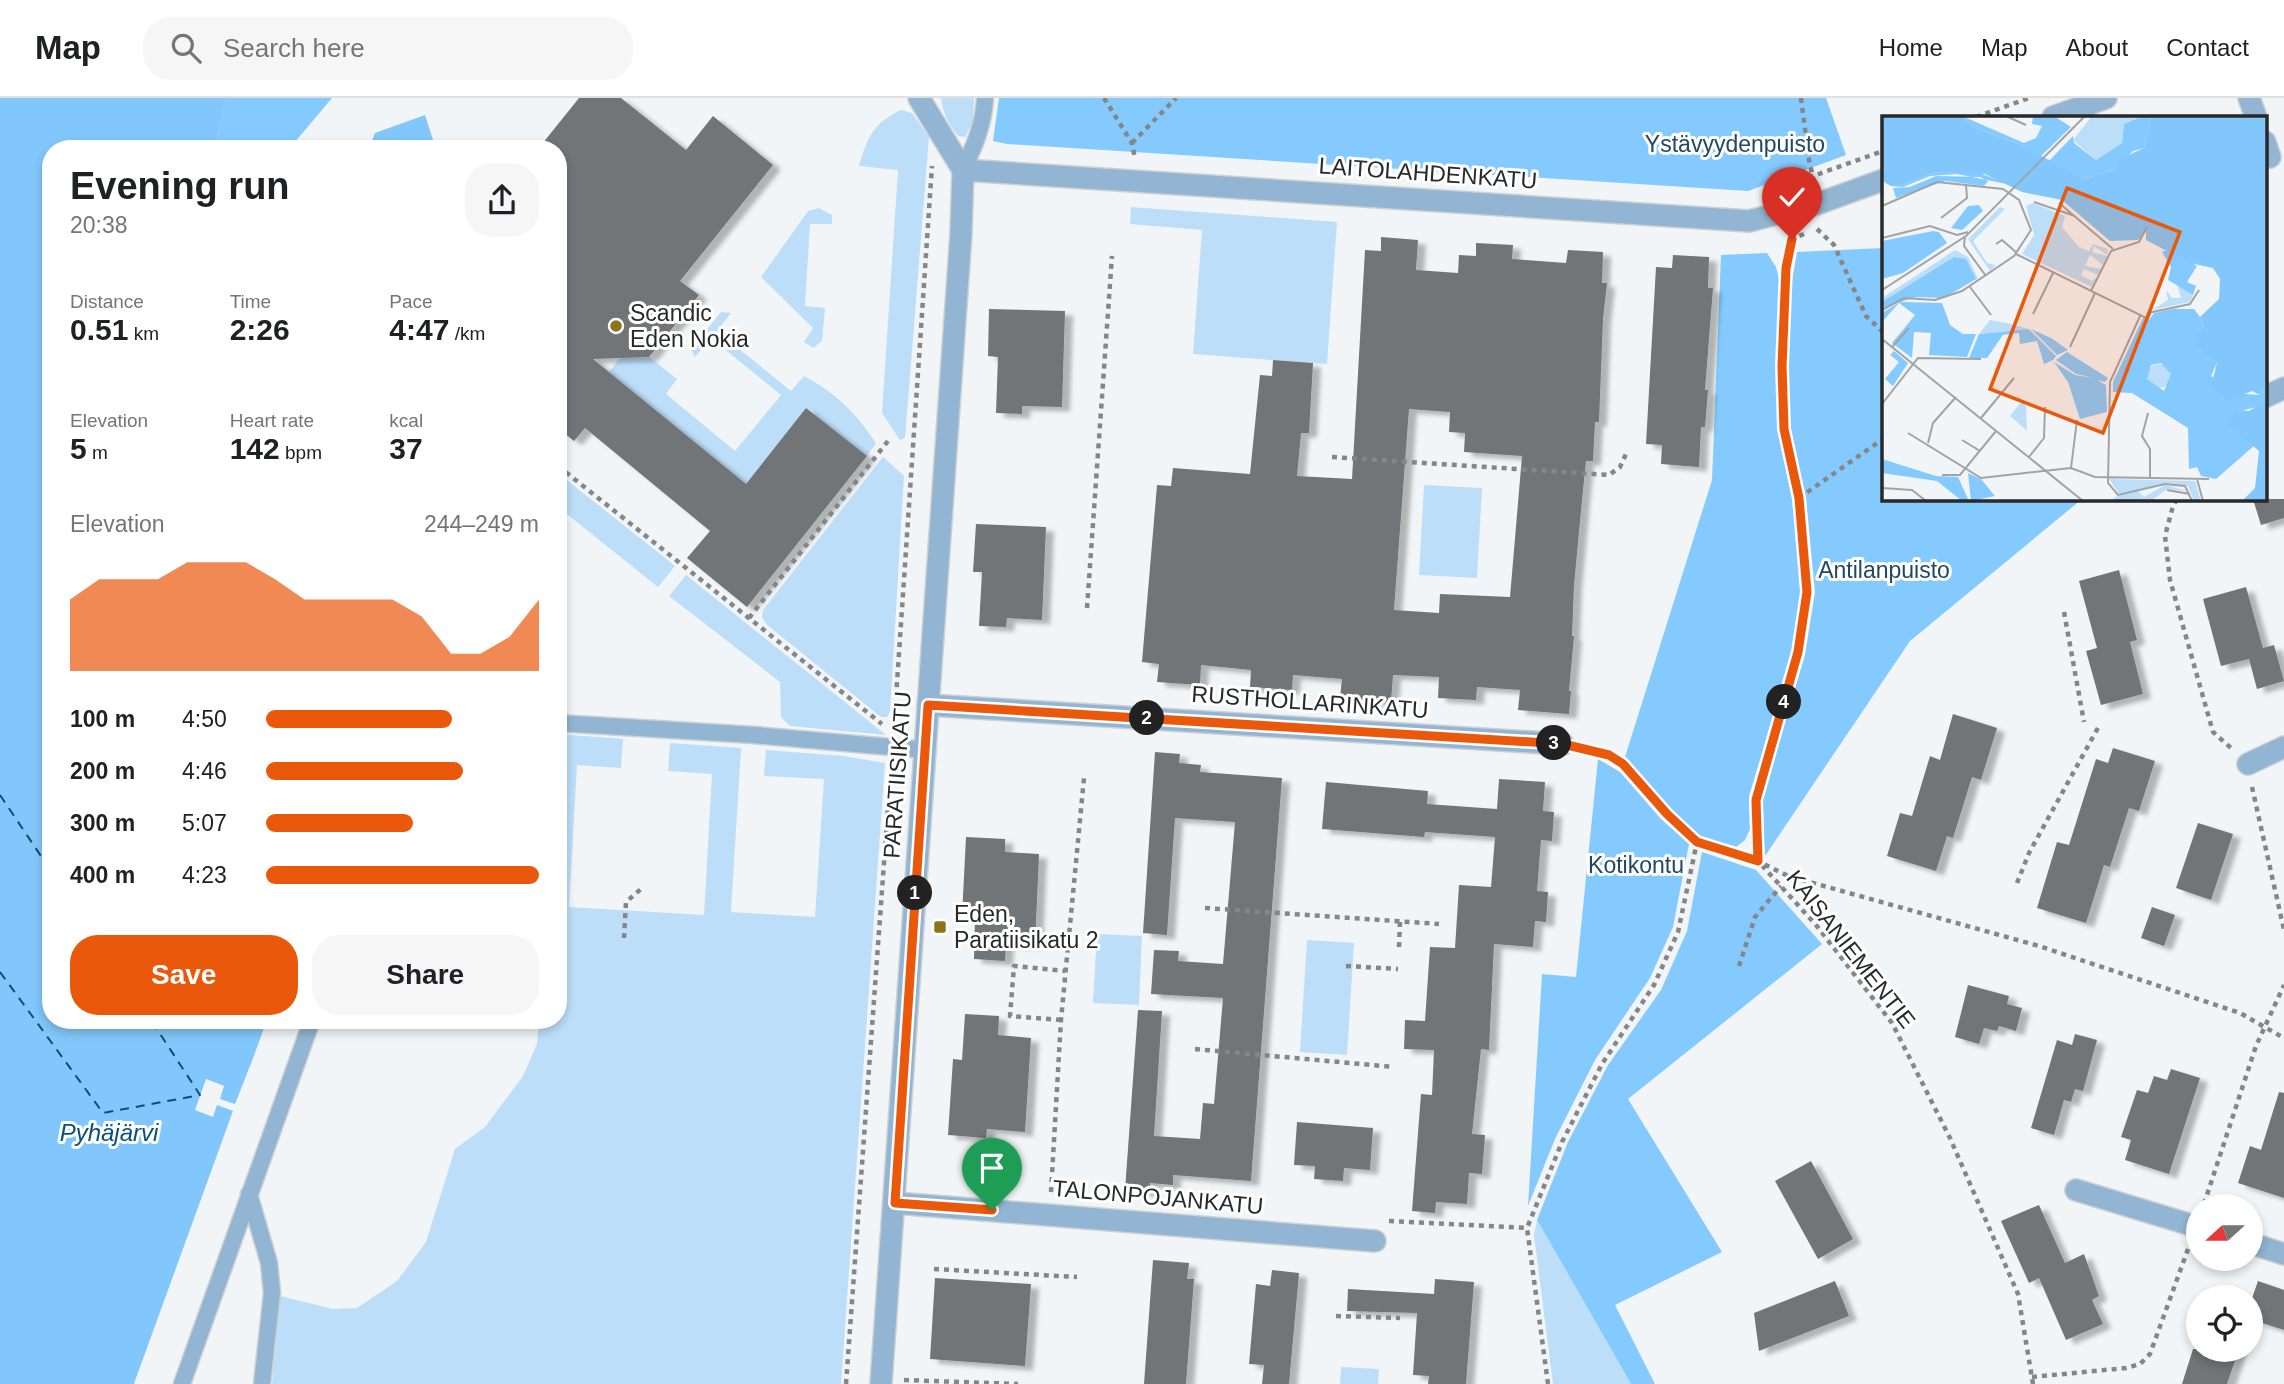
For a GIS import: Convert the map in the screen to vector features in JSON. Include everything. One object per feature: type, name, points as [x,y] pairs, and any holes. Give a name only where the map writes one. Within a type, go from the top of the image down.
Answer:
[{"type":"street","points":[[919,98],[963,170]]},
{"type":"street","points":[[2056,116],[2106,98]]},
{"type":"street","points":[[2249,98],[2256,116]]},
{"type":"street","name":"LAITOLAHDENKATU","points":[[963,170],[1749,221],[1816,204],[1882,180]]},
{"type":"street","name":"PARATIISIKATU","points":[[892,1382],[895,1203],[961,233],[963,170]]},
{"type":"street","points":[[2266,397],[2284,388]]},
{"type":"street","name":"RUSTHOLLARINKATU","points":[[928,705],[1563,744]]},
{"type":"street","points":[[2248,764],[2284,747]]},
{"type":"street","points":[[2076,1190],[2186,1224]]},
{"type":"street","name":"TALONPOJANKATU","points":[[895,1203],[1375,1241]]},
{"type":"street","points":[[2263,1247],[2284,1254]]},
{"type":"lane","points":[[963,170],[982,123],[985,98]]},
{"type":"lane","points":[[567,724],[754,735],[925,750]]},
{"type":"lane","points":[[182,1384],[309,1029]]},
{"type":"lane","points":[[249,1194],[269,1263],[272,1293],[262,1384]]},
{"type":"path","points":[[1104,98],[1132,143],[1135,160]]},
{"type":"path","points":[[1132,143],[1176,98]]},
{"type":"path","points":[[1801,98],[1809,160],[1814,175]]},
{"type":"path","points":[[1979,116],[2029,98]]},
{"type":"path","points":[[1816,204],[1817,229],[1834,245],[1866,316],[1882,330]]},
{"type":"path","name":"KAISANIEMENTIE","points":[[1817,229],[1792,239],[1786,268],[1782,366],[1784,429],[1799,498],[1807,592],[1798,652],[1756,800],[1758,861],[1816,925],[1892,1023],[1951,1138],[2018,1294],[2033,1384]]},
{"type":"path","points":[[1087,608],[1112,256]]},
{"type":"path","points":[[749,618],[887,440]]},
{"type":"path","points":[[1799,498],[1882,440]]},
{"type":"path","points":[[1332,457],[1609,475],[1620,467],[1626,454]]},
{"type":"path","points":[[567,473],[893,733]]},
{"type":"path","points":[[2176,500],[2165,536],[2170,580],[2213,732],[2248,764],[2284,930]]},
{"type":"path","points":[[2064,612],[2084,722]]},
{"type":"path","points":[[2017,883],[2029,853],[2099,726]]},
{"type":"path","points":[[1563,744],[1609,755],[1623,764],[1667,814],[1697,842],[1758,861],[1788,876],[2039,946],[2240,1013],[2284,1038]]},
{"type":"path","points":[[1050,1214],[1061,1020],[1084,778]]},
{"type":"path","points":[[1548,1384],[1527,1228],[1573,1120],[1602,1064],[1654,985],[1678,932],[1697,842]]},
{"type":"path","points":[[1739,966],[1755,917],[1780,886]]},
{"type":"path","points":[[624,938],[626,902],[641,889]]},
{"type":"path","points":[[1205,908],[1439,924]]},
{"type":"path","points":[[1399,947],[1400,921]]},
{"type":"path","points":[[1061,1020],[1010,1016],[1014,966],[1065,971]]},
{"type":"path","points":[[1346,966],[1398,969]]},
{"type":"path","points":[[2207,1194],[2256,1046],[2284,985]]},
{"type":"path","points":[[1195,1049],[1394,1067]]},
{"type":"path","points":[[1389,1221],[1527,1228]]},
{"type":"path","points":[[2032,1377],[2126,1368],[2140,1364],[2150,1354],[2186,1257]]},
{"type":"path","points":[[934,1269],[1077,1277]]},
{"type":"path","points":[[1336,1316],[1400,1318]]},
{"type":"path","points":[[892,1382],[1018,1384]]},
{"type":"shaded area","points":[[941,98],[974,98],[973,122],[965,137],[958,136],[951,127]]},
{"type":"shaded area","points":[[901,110],[912,113],[929,137],[905,438],[900,440],[882,413],[898,170],[859,166],[872,132],[883,121]]},
{"type":"shaded area","points":[[1131,207],[1337,222],[1327,364],[1193,354],[1202,230],[1130,224]]},
{"type":"shaded area","points":[[819,208],[832,215],[832,224],[810,224],[805,306],[825,308],[822,341],[813,348],[804,342],[813,328],[761,277],[808,211]]},
{"type":"shaded area","points":[[721,312],[731,313],[717,331],[791,391],[804,376],[844,405],[876,443],[867,456],[806,409],[746,484],[609,372],[620,358],[649,357],[677,379],[666,394],[735,451],[781,395],[711,338],[695,357],[691,349]]},
{"type":"shaded area","points":[[883,457],[904,476],[890,711],[887,717],[881,717],[766,624],[762,617],[763,610]]},
{"type":"shaded area","points":[[567,480],[675,566],[658,587],[567,514]]},
{"type":"shaded area","points":[[1424,485],[1482,488],[1477,578],[1419,575]]},
{"type":"shaded area","points":[[686,575],[886,735],[790,726],[781,717],[780,682],[669,596]]},
{"type":"shaded area","points":[[567,735],[623,739],[621,768],[577,765],[569,907],[704,915],[712,774],[668,771],[670,743],[741,748],[731,912],[815,917],[824,779],[764,776],[766,750],[843,756],[885,763],[841,1384],[272,1384],[280,1296],[333,1309],[357,1308],[397,1281],[426,1242],[455,1149],[485,1127],[523,1076],[537,1044],[538,1029],[567,1029]]},
{"type":"shaded area","points":[[1097,934],[1142,936],[1139,1005],[1093,1003]]},
{"type":"shaded area","points":[[1307,940],[1354,943],[1347,1055],[1300,1052]]},
{"type":"shaded area","points":[[1537,1220],[1631,1384],[1553,1384],[1534,1235]]},
{"type":"shaded area","points":[[1341,1367],[1379,1369],[1378,1384],[1340,1384]]},
{"type":"green space","points":[[226,98],[332,98],[297,140],[218,140]]},
{"type":"green space","name":"Ystävyydenpuisto","points":[[999,98],[1826,98],[1846,155],[1748,191],[1007,144],[993,141]]},
{"type":"green space","name":"Antilanpuisto","points":[[1882,248],[1882,500],[2081,500],[1910,641],[1765,856],[1761,801],[1805,655],[1815,592],[1806,499],[1790,430],[1788,367],[1792,281],[1797,252]]},
{"type":"green space","points":[[1767,253],[1776,267],[1779,279],[1778,430],[1792,499],[1802,590],[1794,649],[1749,796],[1750,829],[1745,840],[1736,847],[1700,837],[1670,811],[1625,757],[1712,480],[1721,255]]},
{"type":"green space","name":"Kotikontu","points":[[1598,759],[1620,772],[1661,819],[1689,844],[1673,927],[1650,978],[1595,1060],[1555,1139],[1528,1206],[1542,974],[1576,977]]},
{"type":"green space","points":[[1702,852],[1756,870],[1822,944],[1628,1099],[1722,1252],[1615,1305],[1655,1384],[1631,1384],[1537,1220],[1568,1142],[1608,1065],[1661,990],[1687,931]]},
{"type":"water","name":"Pyhäjärvi","points":[[0,98],[226,98],[218,140],[42,140],[42,1029],[264,1029],[134,1384],[0,1384]]},
{"type":"water","points":[[425,115],[433,140],[372,140],[375,133]]},
{"type":"pier","points":[[250,1066],[253,1067],[138,1384],[134,1384],[233,1111],[217,1105],[213,1117],[195,1110],[206,1079],[224,1086],[220,1099],[235,1104]]},
{"type":"building","name":"Scandic Eden Nokia","points":[[579,98],[621,98],[686,150],[713,116],[773,165],[680,281],[699,295],[649,357],[593,359],[746,484],[806,408],[867,456],[747,607],[687,558],[710,531],[585,428],[574,441],[567,435],[567,140],[545,140]]},
{"type":"building","points":[[1381,237],[1418,240],[1416,270],[1458,273],[1459,255],[1476,256],[1476,243],[1513,245],[1512,259],[1566,263],[1568,250],[1603,252],[1602,283],[1607,283],[1599,422],[1595,422],[1593,461],[1586,461],[1574,585],[1569,714],[1518,710],[1520,690],[1477,687],[1476,700],[1438,698],[1439,677],[1393,675],[1391,702],[1340,698],[1342,679],[1293,675],[1292,690],[1250,687],[1251,670],[1201,665],[1200,685],[1157,682],[1159,664],[1142,662],[1157,485],[1171,486],[1173,468],[1250,474],[1260,375],[1272,376],[1273,360],[1313,363],[1309,433],[1301,433],[1297,476],[1352,479],[1365,250],[1381,251]],"holes":[[[1409,409],[1450,412],[1449,432],[1465,433],[1464,452],[1522,456],[1510,597],[1440,594],[1439,613],[1394,610]]]},
{"type":"building","points":[[1673,255],[1709,257],[1708,288],[1713,288],[1705,390],[1708,390],[1705,427],[1701,427],[1699,467],[1661,464],[1662,445],[1646,444],[1656,267],[1672,268]]},
{"type":"building","points":[[989,309],[1065,311],[1062,407],[1022,406],[1022,414],[996,413],[998,357],[988,356]]},
{"type":"building","points":[[2284,499],[2284,518],[2261,525],[2253,500]]},
{"type":"building","points":[[976,524],[1046,527],[1042,620],[1007,618],[1006,627],[979,626],[982,572],[973,572]]},
{"type":"building","points":[[2119,570],[2137,640],[2130,642],[2143,694],[2101,705],[2086,651],[2097,648],[2079,581]]},
{"type":"building","points":[[2246,587],[2263,648],[2274,645],[2284,681],[2257,689],[2249,659],[2221,666],[2203,599]]},
{"type":"building","points":[[1953,714],[1997,728],[1981,780],[1972,777],[1953,838],[1947,836],[1936,871],[1887,856],[1900,813],[1912,816],[1930,756],[1940,760]]},
{"type":"building","points":[[2113,748],[2155,761],[2139,811],[2129,808],[2110,867],[2104,865],[2086,923],[2037,908],[2057,842],[2069,845],[2096,759],[2108,763]]},
{"type":"building","points":[[1155,752],[1180,754],[1179,763],[1201,765],[1200,772],[1282,778],[1251,1181],[1173,1175],[1173,1185],[1150,1183],[1150,1192],[1125,1190],[1138,1010],[1162,1011],[1154,1136],[1200,1139],[1203,1103],[1214,1104],[1223,998],[1151,994],[1154,950],[1179,951],[1178,961],[1223,964],[1235,822],[1175,818],[1167,935],[1143,933]]},
{"type":"building","points":[[1499,779],[1545,782],[1543,811],[1554,812],[1552,841],[1541,840],[1537,891],[1548,892],[1546,922],[1535,921],[1533,947],[1494,944],[1489,1050],[1481,1049],[1472,1134],[1485,1135],[1482,1174],[1469,1173],[1467,1204],[1436,1202],[1435,1213],[1412,1211],[1421,1094],[1432,1095],[1434,1050],[1404,1049],[1405,1020],[1425,1021],[1430,947],[1455,948],[1459,885],[1491,887],[1495,837],[1425,832],[1424,837],[1322,829],[1326,782],[1428,791],[1427,804],[1497,809]]},
{"type":"building","points":[[2198,823],[2233,834],[2211,900],[2176,888]]},
{"type":"building","points":[[966,837],[1005,839],[1005,852],[1039,854],[1035,945],[1006,944],[1005,961],[974,959],[975,917],[962,916]]},
{"type":"building","points":[[2152,907],[2175,915],[2164,946],[2141,938]]},
{"type":"building","points":[[1968,985],[2009,996],[2007,1004],[2022,1008],[2016,1031],[1999,1026],[1997,1031],[1984,1028],[1979,1044],[1955,1037]]},
{"type":"building","points":[[965,1014],[999,1016],[998,1035],[1031,1038],[1025,1132],[987,1129],[986,1138],[948,1135],[953,1059],[962,1060]]},
{"type":"building","points":[[2075,1034],[2097,1040],[2083,1091],[2075,1089],[2071,1102],[2064,1100],[2054,1135],[2031,1128],[2057,1040],[2072,1045]]},
{"type":"building","points":[[2171,1069],[2200,1078],[2169,1174],[2125,1160],[2131,1140],[2121,1137],[2137,1090],[2148,1093],[2154,1076],[2167,1080]]},
{"type":"building","points":[[2279,1092],[2284,1093],[2284,1198],[2238,1183],[2250,1146],[2261,1150]]},
{"type":"building","points":[[1297,1122],[1373,1128],[1370,1170],[1344,1168],[1343,1181],[1314,1179],[1315,1166],[1294,1165]]},
{"type":"building","points":[[1811,1161],[1853,1239],[1818,1259],[1775,1181]]},
{"type":"building","points":[[2039,1205],[2065,1263],[2084,1254],[2099,1296],[2092,1300],[2103,1324],[2066,1340],[2039,1278],[2029,1283],[2001,1221]]},
{"type":"building","points":[[1153,1260],[1189,1263],[1187,1279],[1194,1279],[1186,1384],[1144,1384]]},
{"type":"building","points":[[1272,1270],[1299,1273],[1289,1384],[1262,1384],[1264,1365],[1249,1364],[1256,1284],[1270,1286]]},
{"type":"building","points":[[935,1278],[1031,1284],[1025,1366],[930,1359]]},
{"type":"building","points":[[1435,1279],[1474,1282],[1466,1384],[1428,1384],[1429,1376],[1413,1375],[1417,1313],[1347,1311],[1348,1289],[1434,1294]]},
{"type":"building","points":[[1835,1281],[1849,1316],[1759,1351],[1754,1313]]},
{"type":"building","points":[[2258,1281],[2284,1290],[2284,1330],[2263,1323],[2263,1285],[2257,1285]]},
{"type":"building","points":[[2189,1362],[2235,1362],[2227,1384],[2182,1384]]},
{"type":"ferry route","points":[[0,795],[42,858]]},
{"type":"ferry route","points":[[0,972],[103,1113],[200,1095],[157,1029]]},
{"type":"place","name":"Scandic Eden Nokia","points":[[616,326]]},
{"type":"place","name":"Eden, Paratiisikatu 2","points":[[940,927]]},
{"type":"route","points":[[992,1210],[895,1203],[928,705],[1563,744],[1609,755],[1623,764],[1667,814],[1697,842],[1758,861],[1756,800],[1798,652],[1807,592],[1799,498],[1784,429],[1782,366],[1786,268],[1792,239]]}]
